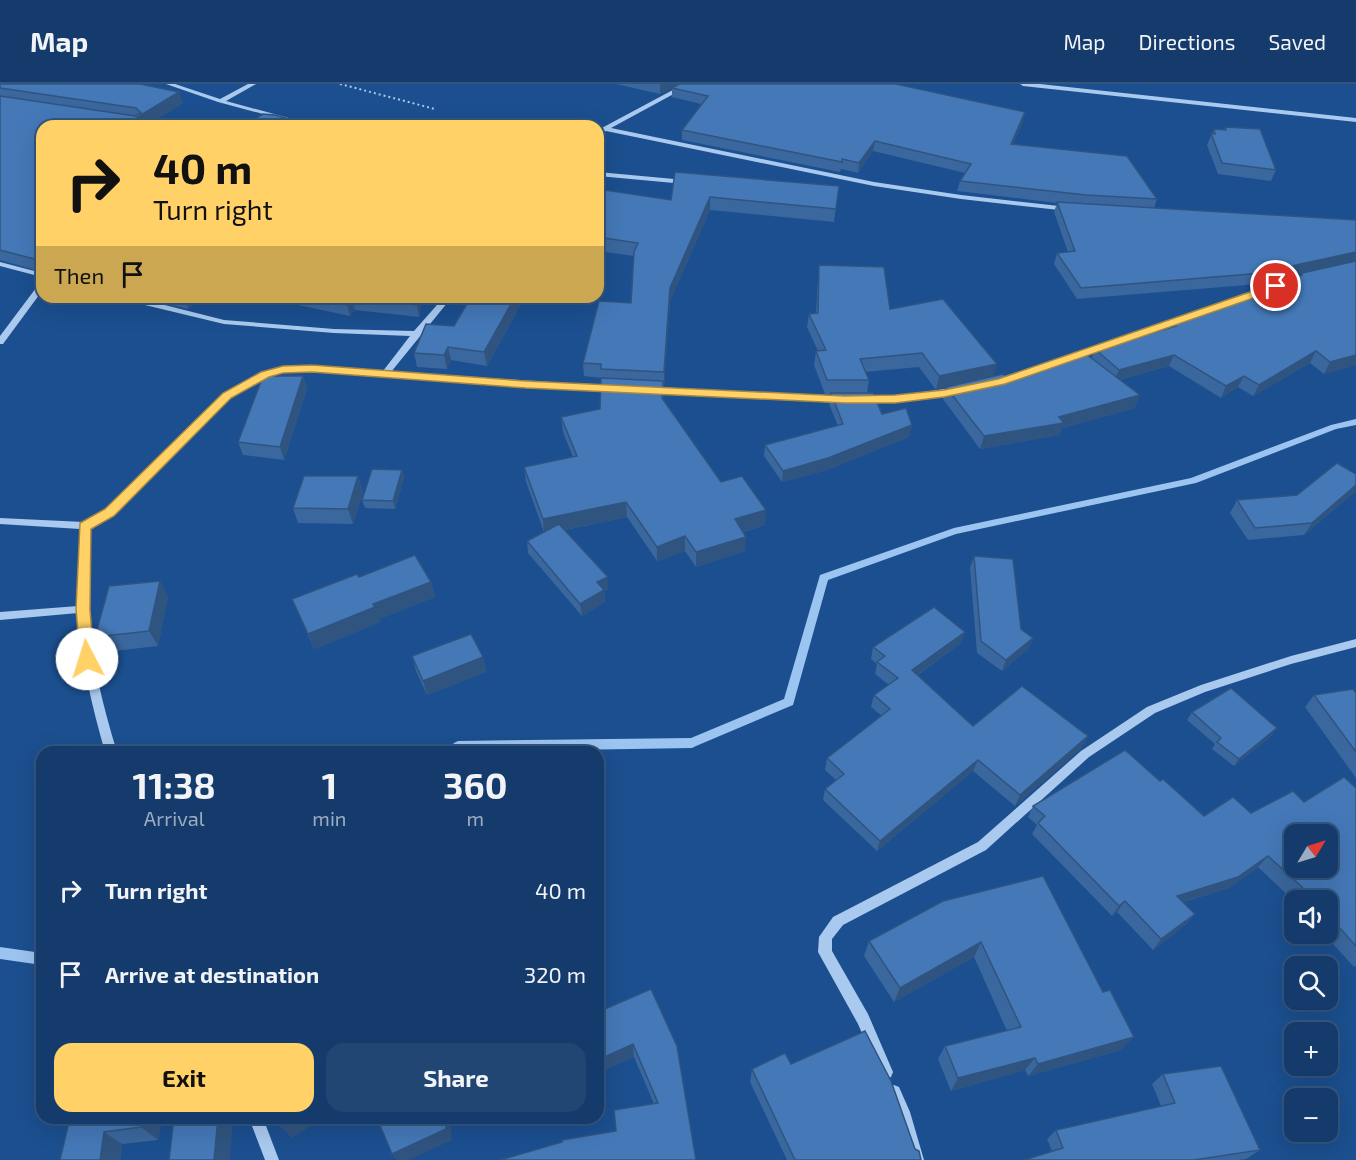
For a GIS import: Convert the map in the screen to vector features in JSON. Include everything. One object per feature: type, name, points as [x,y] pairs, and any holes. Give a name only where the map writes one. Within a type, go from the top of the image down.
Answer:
[{"type":"street","points":[[169,84],[220,101],[292,120]]},
{"type":"street","points":[[220,101],[253,84]]},
{"type":"street","points":[[604,130],[689,84]]},
{"type":"street","points":[[1023,84],[1356,120]]},
{"type":"street","points":[[604,131],[874,184],[1072,210]]},
{"type":"street","points":[[604,175],[690,182]]},
{"type":"street","points":[[0,264],[36,273]]},
{"type":"street","points":[[0,342],[36,294]]},
{"type":"street","points":[[147,303],[224,322],[334,331],[416,334]]},
{"type":"street","points":[[385,374],[443,303]]},
{"type":"street","points":[[1046,366],[1191,316]]},
{"type":"street","points":[[0,521],[85,526],[110,513],[227,395],[265,374],[283,370],[312,369],[620,389]]},
{"type":"street","points":[[644,390],[845,400],[895,399],[966,389]]},
{"type":"street","points":[[85,526],[83,609],[87,659],[109,746]]},
{"type":"street","points":[[0,616],[83,609]]},
{"type":"street","points":[[917,1160],[903,1112],[863,1019],[825,952],[826,937],[831,927],[838,921],[982,846],[1085,754],[1151,710],[1201,689],[1292,660],[1356,643]]},
{"type":"street","points":[[257,1124],[272,1160]]},
{"type":"path","points":[[340,84],[435,109]]},
{"type":"building","points":[[0,84],[140,84],[179,92],[133,120],[36,120],[36,259],[0,250],[0,96],[135,116],[141,113],[136,108],[0,88]]},
{"type":"building","points":[[679,84],[896,84],[1025,112],[1011,144],[1127,156],[1157,199],[1086,195],[960,181],[971,164],[875,141],[859,163],[842,159],[842,162],[682,130],[708,96],[672,88]]},
{"type":"building","points":[[263,114],[292,120],[254,120]]},
{"type":"building","points":[[1225,127],[1260,129],[1276,170],[1222,163],[1211,133],[1215,134],[1214,129],[1226,130]]},
{"type":"building","points":[[675,172],[839,186],[836,209],[710,197],[670,288],[664,372],[601,369],[601,364],[583,363],[598,303],[631,303],[634,252],[638,243],[604,238],[604,190],[671,200]]},
{"type":"building","points":[[1057,202],[1356,220],[1356,252],[1296,265],[1276,272],[1081,288],[1057,253],[1075,251]]},
{"type":"building","points":[[1356,261],[1356,355],[1330,362],[1316,351],[1259,385],[1244,376],[1226,386],[1174,355],[1119,370],[1095,349],[1176,326],[1170,322],[1302,275],[1302,273]]},
{"type":"building","points":[[819,265],[884,267],[890,309],[943,299],[997,364],[939,376],[922,353],[860,359],[869,380],[827,380],[816,351],[826,350],[809,314],[818,313]]},
{"type":"building","points":[[467,303],[512,303],[484,352],[448,347],[444,355],[414,353],[426,324],[454,326]]},
{"type":"building","points":[[1086,354],[1140,395],[1059,417],[1064,423],[984,436],[946,387],[1003,374],[1005,376]]},
{"type":"building","points":[[263,376],[303,376],[280,447],[238,442]]},
{"type":"building","points":[[601,378],[663,381],[662,398],[721,482],[742,476],[766,510],[735,519],[746,537],[696,552],[685,536],[657,547],[626,502],[543,519],[524,467],[577,456],[561,417],[600,409]]},
{"type":"building","points":[[831,393],[873,393],[882,414],[906,408],[912,425],[828,458],[783,471],[765,445],[843,424]]},
{"type":"building","points":[[1337,463],[1356,474],[1356,485],[1312,523],[1255,528],[1237,500],[1297,495]]},
{"type":"building","points":[[372,469],[402,470],[393,501],[362,500]]},
{"type":"building","points":[[304,476],[358,476],[348,509],[293,508]]},
{"type":"building","points":[[559,524],[608,577],[597,582],[604,590],[580,604],[527,541]]},
{"type":"building","points":[[415,555],[431,582],[373,604],[375,607],[308,634],[292,599],[357,574],[359,577]]},
{"type":"building","points":[[974,556],[1013,559],[1021,629],[1033,638],[1006,660],[981,641]]},
{"type":"building","points":[[160,581],[149,631],[95,637],[109,586]]},
{"type":"building","points":[[934,607],[965,632],[912,670],[973,726],[1022,686],[1088,736],[1020,795],[978,760],[880,841],[825,789],[844,774],[827,758],[890,709],[874,695],[898,678],[877,662],[885,656],[873,647]]},
{"type":"building","points":[[471,634],[483,657],[423,681],[412,656]]},
{"type":"building","points":[[1231,688],[1277,728],[1239,759],[1217,742],[1221,738],[1192,712]]},
{"type":"building","points":[[1353,689],[1356,693],[1356,752],[1314,695]]},
{"type":"building","points":[[1125,750],[1160,781],[1163,779],[1204,816],[1233,797],[1251,813],[1293,791],[1304,802],[1344,777],[1356,788],[1356,946],[1338,926],[1338,890],[1305,890],[1292,878],[1338,878],[1338,824],[1284,824],[1284,871],[1268,856],[1238,877],[1177,896],[1195,914],[1161,939],[1125,901],[1119,906],[1038,823],[1045,816],[1033,806]]},
{"type":"building","points":[[1043,876],[1103,992],[1110,990],[1134,1037],[1038,1064],[1035,1058],[958,1078],[945,1046],[1021,1027],[981,942],[900,988],[869,941],[943,901]]},
{"type":"building","points":[[651,989],[677,1046],[696,1160],[500,1160],[562,1142],[562,1140],[616,1131],[614,1110],[658,1103],[633,1044],[604,1057],[604,1009]]},
{"type":"building","points":[[865,1031],[891,1081],[921,1160],[795,1160],[752,1069],[785,1053],[791,1064]]},
{"type":"building","points":[[1221,1066],[1260,1150],[1194,1160],[1024,1160],[1063,1148],[1056,1130],[1175,1103],[1163,1074]]},
{"type":"building","points":[[69,1124],[142,1124],[141,1127],[104,1132],[100,1160],[60,1160]]},
{"type":"building","points":[[173,1124],[217,1124],[214,1160],[169,1160]]},
{"type":"building","points":[[380,1124],[446,1124],[446,1129],[392,1154]]},
{"type":"waterway","points":[[458,746],[692,743],[789,702],[824,578],[954,531],[1193,481],[1334,427],[1356,422]]},
{"type":"waterway","points":[[0,953],[36,958]]},
{"type":"route","points":[[87,659],[83,609],[85,526],[110,513],[227,395],[265,374],[283,370],[312,369],[526,384],[845,400],[895,399],[944,394],[1001,381],[1276,286]]}]
